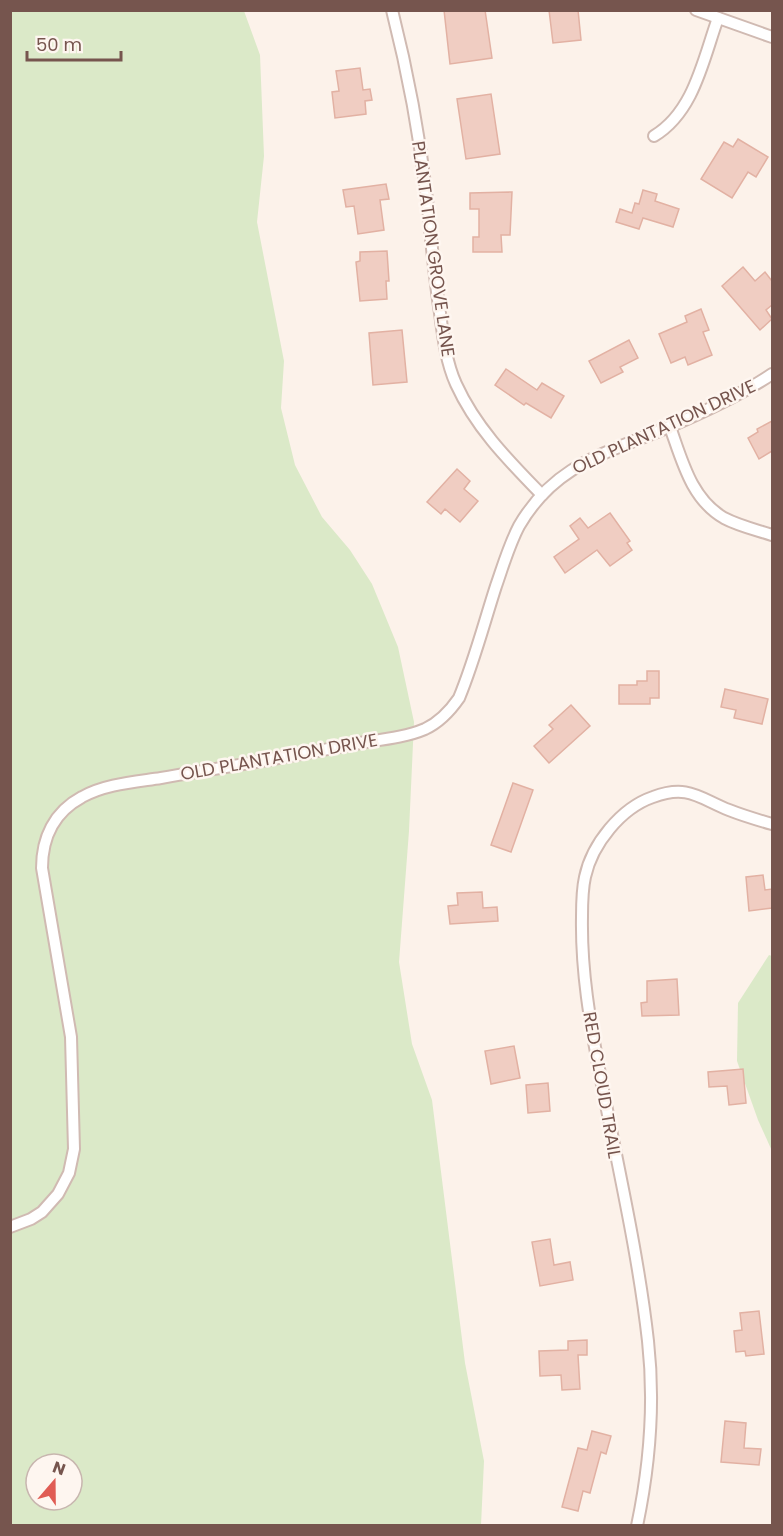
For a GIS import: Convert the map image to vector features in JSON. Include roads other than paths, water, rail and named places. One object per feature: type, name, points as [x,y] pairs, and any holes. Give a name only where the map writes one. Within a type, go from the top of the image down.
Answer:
[{"type":"street","name":"PLANTATION GROVE LANE","points":[[392,10],[427,198],[434,271],[449,362],[455,381],[483,432],[542,495]]},
{"type":"street","points":[[696,10],[772,37]]},
{"type":"street","points":[[654,136],[671,123],[682,111],[690,97],[718,18]]},
{"type":"street","name":"OLD PLANTATION DRIVE","points":[[10,1227],[31,1219],[50,1204],[65,1184],[73,1155],[71,1037],[42,868],[45,841],[57,818],[80,798],[121,784],[411,733],[425,729],[438,721],[450,711],[459,698],[514,537],[542,495],[557,480],[577,466],[613,448],[670,427],[740,394],[772,374]]},
{"type":"street","points":[[670,427],[689,478],[704,501],[725,519],[772,535]]},
{"type":"street","name":"RED CLOUD TRAIL","points":[[638,1526],[649,1462],[652,1420],[651,1378],[639,1281],[589,1017],[582,934],[582,892],[585,875],[595,851],[610,829],[639,804],[653,797],[673,792],[691,792],[743,816],[772,824]]}]
